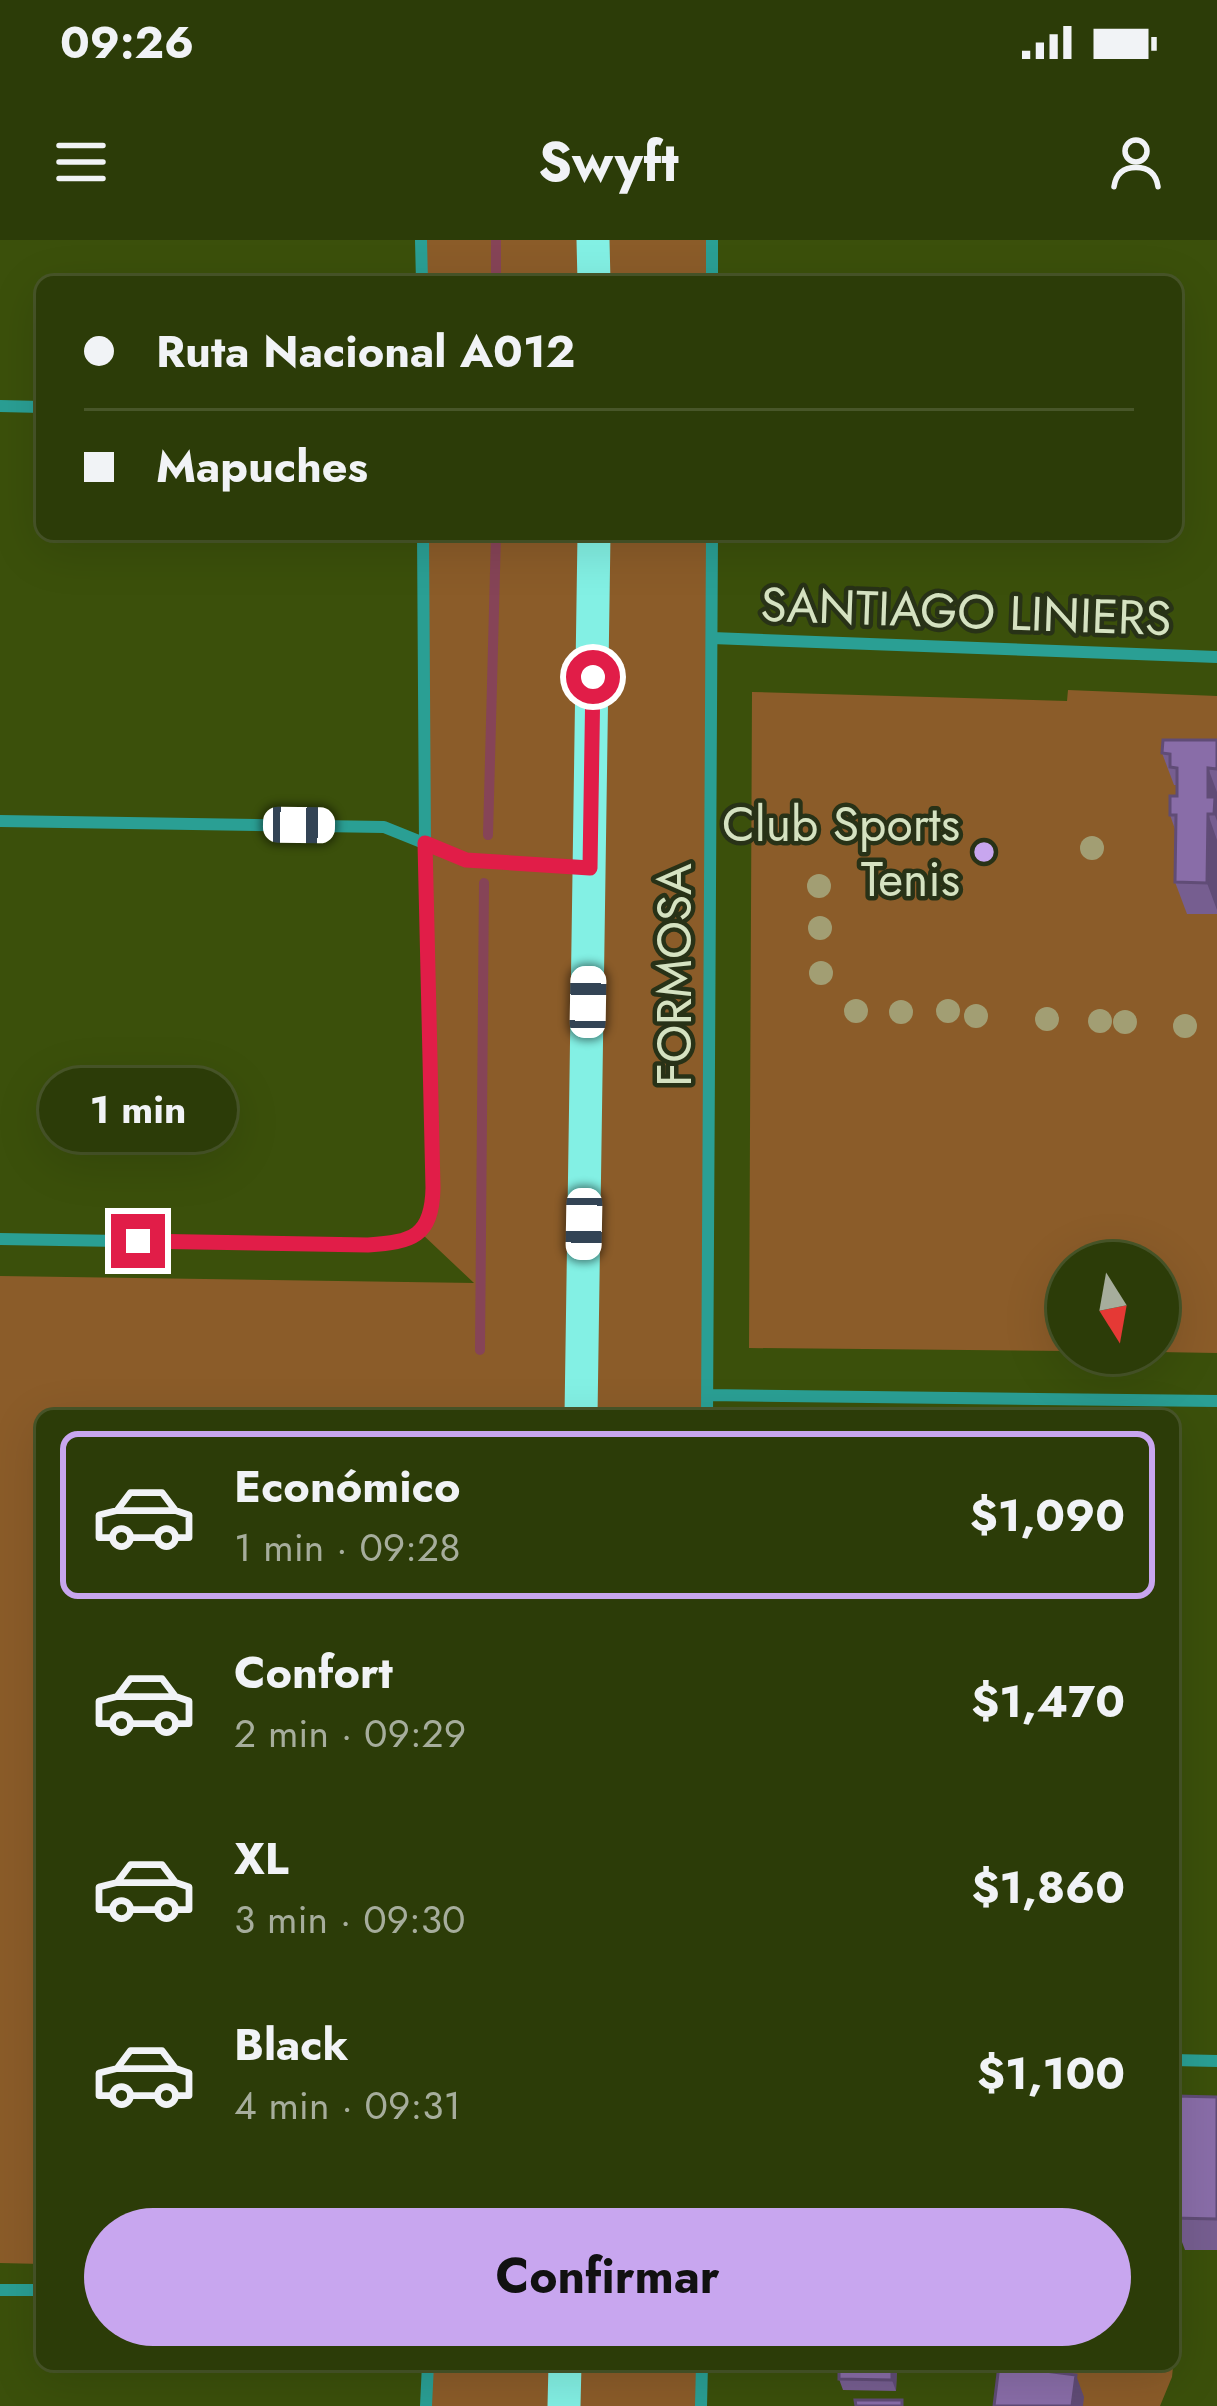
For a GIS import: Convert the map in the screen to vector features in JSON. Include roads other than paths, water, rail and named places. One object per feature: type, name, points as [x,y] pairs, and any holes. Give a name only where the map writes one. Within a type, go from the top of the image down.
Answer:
[{"type":"highway","points":[[593,240],[594,276]]},
{"type":"highway","points":[[581,1410],[595,540]]},
{"type":"highway","points":[[565,2370],[565,2406]]},
{"type":"street","points":[[421,240],[422,276]]},
{"type":"street","points":[[712,240],[712,276]]},
{"type":"street","points":[[0,406],[36,407]]},
{"type":"street","points":[[0,1239],[368,1245],[398,1243],[421,1233],[433,1212],[423,540]]},
{"type":"street","name":"FORMOSA","points":[[706,1410],[712,540]]},
{"type":"street","name":"SANTIAGO LINIERS","points":[[712,638],[1217,656]]},
{"type":"street","points":[[0,820],[384,827],[466,860],[590,868]]},
{"type":"street","points":[[707,1395],[1217,1401]]},
{"type":"street","points":[[1179,2060],[1217,2061]]},
{"type":"street","points":[[0,2290],[36,2290]]},
{"type":"street","points":[[426,2406],[428,2370]]},
{"type":"street","points":[[701,2406],[702,2370]]},
{"type":"waterway","points":[[496,240],[496,276]]},
{"type":"waterway","points":[[488,835],[496,540]]},
{"type":"waterway","points":[[480,1350],[484,883]]},
{"type":"place","name":"Club Sports Tenis","points":[[984,852]]}]
